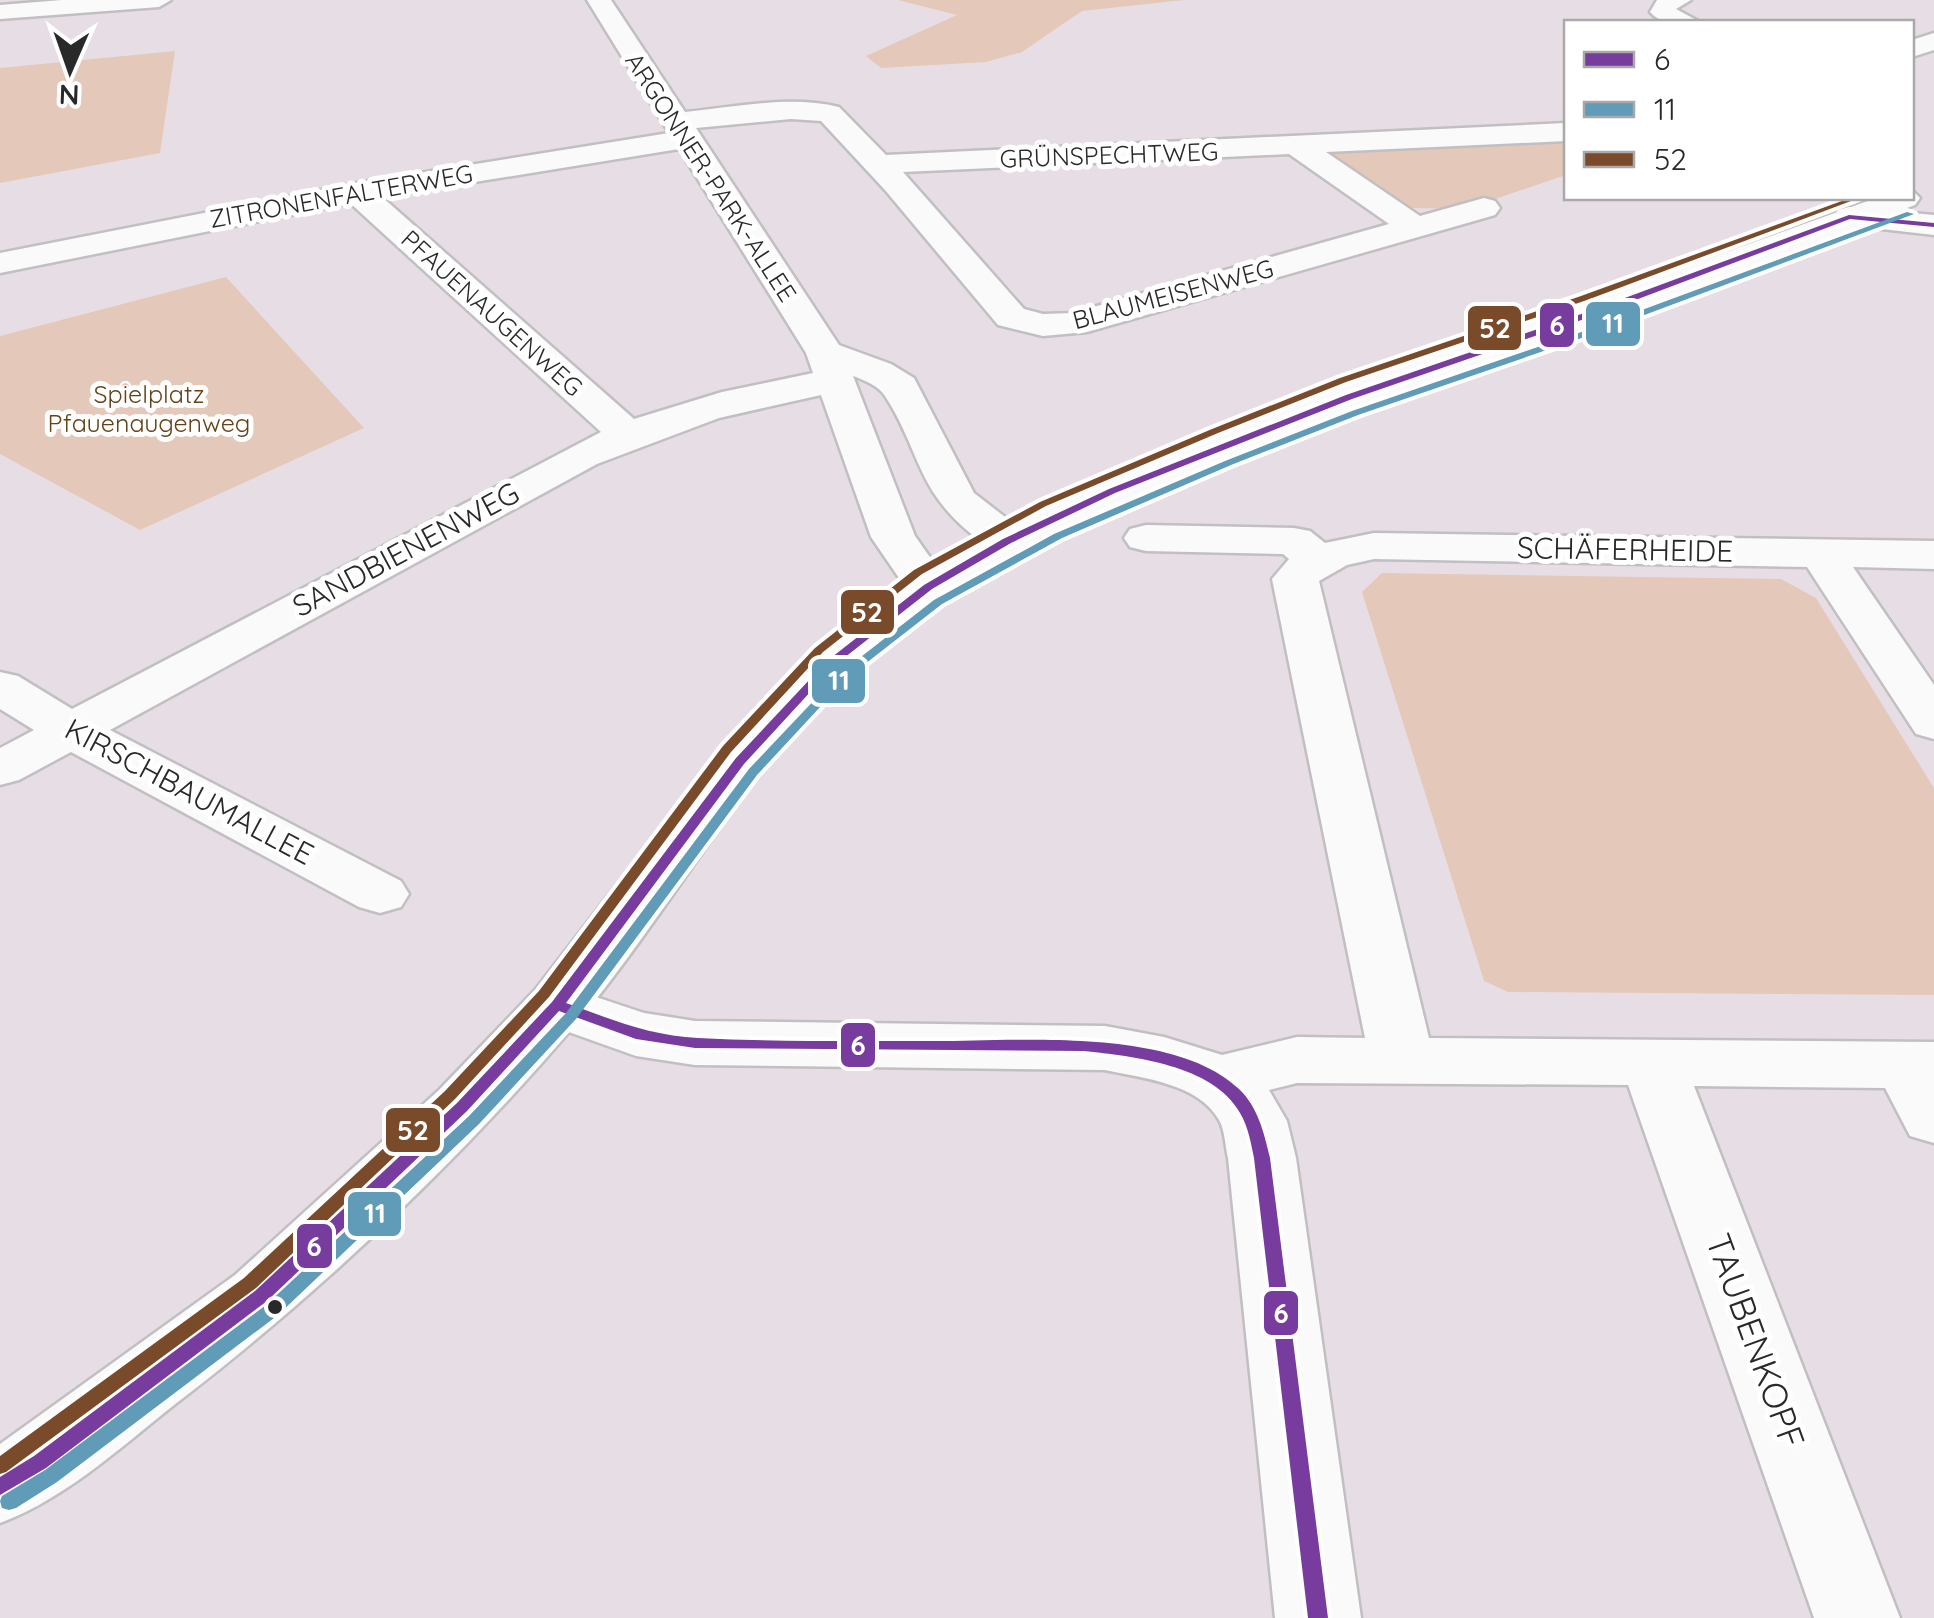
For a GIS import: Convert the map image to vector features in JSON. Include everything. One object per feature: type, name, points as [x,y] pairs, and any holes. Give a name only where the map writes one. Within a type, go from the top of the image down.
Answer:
[{"type":"street","points":[[0,12],[158,0]]},
{"type":"street","name":"ARGONNER-PARK-ALLEE","points":[[599,0],[828,367],[893,538],[928,587]]},
{"type":"street","points":[[1679,0],[1667,4],[1662,12],[1683,20]]},
{"type":"street","points":[[679,131],[791,110],[820,111],[838,120],[879,164]]},
{"type":"street","name":"ZITRONENFALTERWEG","points":[[0,263],[679,131]]},
{"type":"street","name":"GRÜNSPECHTWEG","points":[[879,164],[1298,148],[1564,132]]},
{"type":"street","points":[[1298,148],[1414,226]]},
{"type":"street","name":"BLAUMEISENWEG","points":[[879,164],[1011,316],[1023,323],[1042,325],[1074,324],[1484,208]]},
{"type":"street","name":"PFAUENAUGENWEG","points":[[357,192],[627,434]]},
{"type":"street","points":[[0,1487],[40,1462],[261,1296],[462,1107],[557,1005],[740,761],[832,663],[928,587],[1006,541],[1112,491],[1350,397],[1590,314],[1898,200]]},
{"type":"street","points":[[1849,217],[1934,225]]},
{"type":"street","points":[[828,367],[877,372],[900,386],[946,483],[959,502],[1006,541]]},
{"type":"street","name":"SANDBIENENWEG","points":[[0,769],[582,455],[627,434],[828,367]]},
{"type":"street","points":[[1146,538],[1294,541],[1318,559],[1295,579],[1402,1059]]},
{"type":"street","name":"SCHÄFERHEIDE","points":[[1318,559],[1374,546],[1934,554]]},
{"type":"street","points":[[1821,552],[1934,723]]},
{"type":"street","name":"KIRSCHBAUMALLEE","points":[[0,687],[72,731],[380,894]]},
{"type":"street","points":[[557,1005],[636,1034],[695,1043],[1105,1048],[1169,1061],[1217,1080],[1250,1112],[1262,1158],[1318,1618]]},
{"type":"street","points":[[1217,1080],[1298,1060],[1402,1059],[1653,1064],[1925,1084]]},
{"type":"street","name":"TAUBENKOPF","points":[[1653,1064],[1857,1618]]},
{"type":"green space","points":[[898,0],[1184,0],[1082,11],[1022,52],[986,62],[881,68],[866,56],[957,15]]},
{"type":"green space","points":[[175,51],[160,153],[0,183],[0,68]]},
{"type":"green space","points":[[1558,140],[1564,142],[1564,176],[1466,209],[1408,208],[1330,154],[1338,150]]},
{"type":"green space","name":"Spielplatz Pfauenaugenweg","points":[[226,277],[364,428],[140,530],[0,454],[0,336]]},
{"type":"green space","points":[[1382,573],[1781,579],[1816,598],[1934,788],[1934,995],[1508,992],[1484,981],[1362,592]]},
{"type":"transit line","name":"52","points":[[0,1466],[250,1283],[450,1095],[544,994],[727,749],[819,650],[918,572],[1043,504],[1215,431],[1343,380],[1584,298],[1850,200]]},
{"type":"transit line","name":"11","points":[[9,1502],[51,1476],[272,1310],[474,1120],[571,1016],[753,772],[843,676],[938,602],[1058,536],[1228,463],[1355,413],[1596,330],[1910,214]]},
{"type":"transit line","name":"6","points":[[0,1487],[40,1462],[261,1296],[462,1107],[557,1005],[740,761],[831,663],[928,587],[1007,541],[1112,491],[1349,397],[1590,314],[1809,231],[1849,217],[1934,225]]},
{"type":"transit line","name":"6","points":[[557,1005],[636,1034],[695,1043],[1044,1045],[1123,1050],[1195,1069],[1234,1093],[1254,1127],[1262,1158],[1318,1618]]}]
